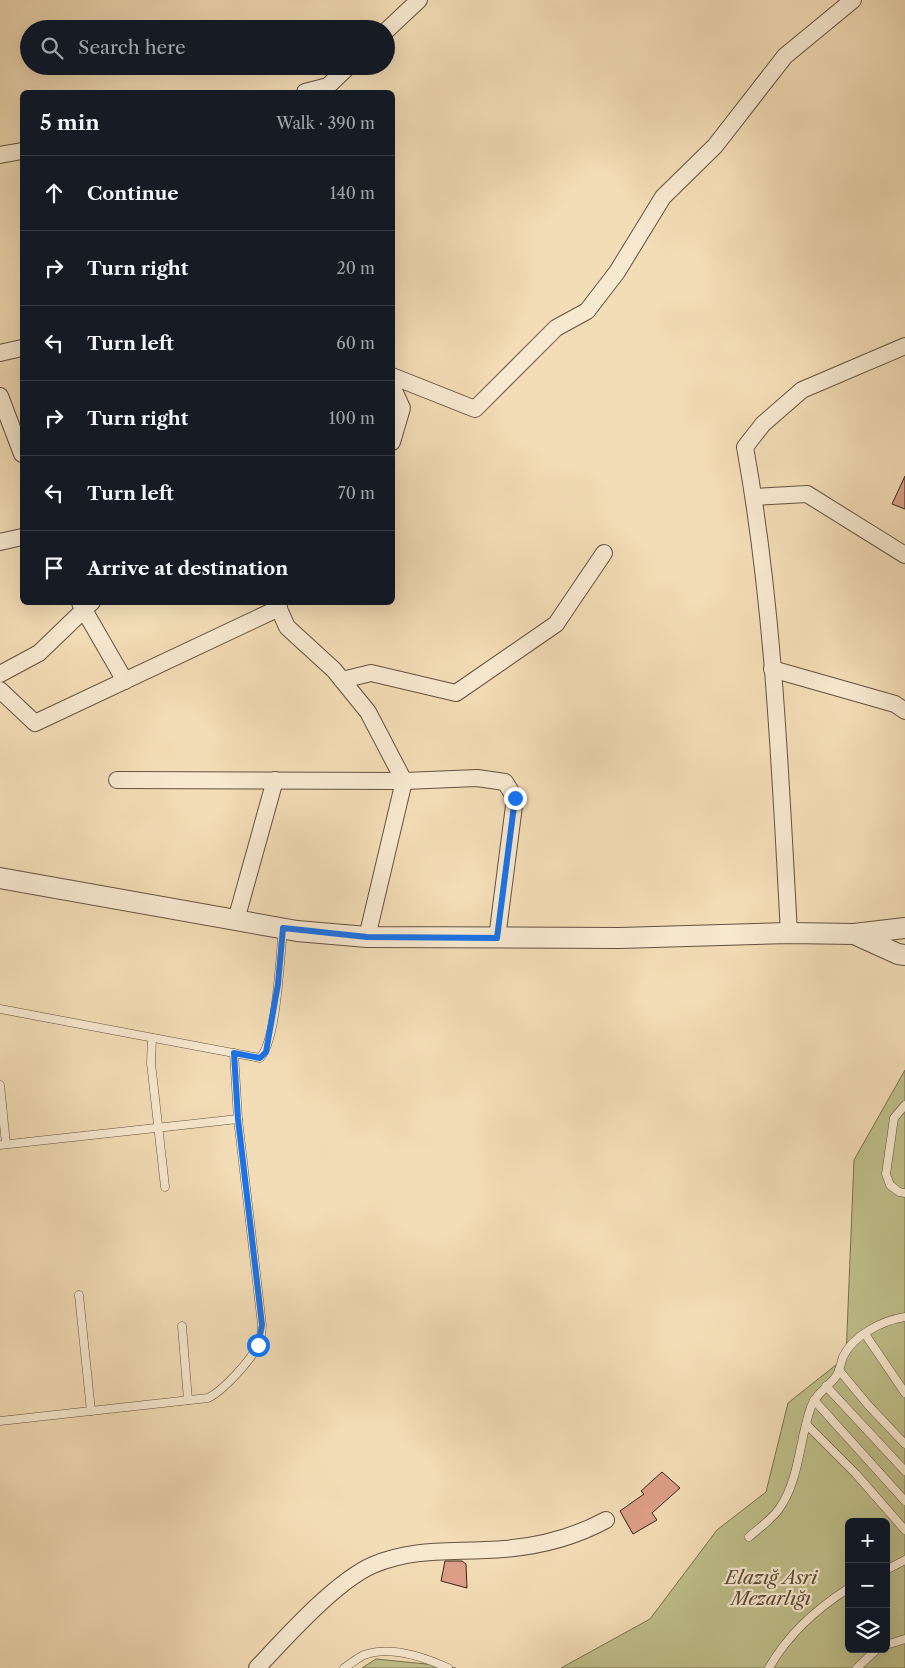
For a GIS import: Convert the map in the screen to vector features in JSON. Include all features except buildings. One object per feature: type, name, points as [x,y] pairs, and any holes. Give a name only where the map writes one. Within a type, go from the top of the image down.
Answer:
[{"type":"street","points":[[395,23],[419,0]]},
{"type":"street","points":[[395,377],[475,409],[556,328],[587,311],[617,272],[663,197],[715,146],[785,56],[853,0]]},
{"type":"street","points":[[313,90],[328,86],[340,75]]},
{"type":"street","points":[[0,154],[20,151]]},
{"type":"street","points":[[789,933],[779,751],[772,669],[754,497],[745,447],[764,424],[802,390],[905,346]]},
{"type":"street","points":[[0,352],[20,348]]},
{"type":"street","points":[[395,393],[402,408],[395,431]]},
{"type":"street","points":[[0,396],[20,449]]},
{"type":"street","points":[[754,497],[806,494],[905,555]]},
{"type":"street","points":[[0,542],[20,537]]},
{"type":"street","points":[[342,680],[371,673],[456,693],[556,624],[604,553]]},
{"type":"street","points":[[0,674],[39,653],[85,605],[125,681]]},
{"type":"street","points":[[0,690],[35,723],[125,681],[278,605],[287,627],[342,680],[368,712],[404,781],[367,937]]},
{"type":"street","points":[[772,669],[895,704],[905,711]]},
{"type":"street","points":[[117,780],[404,781],[477,778],[505,782],[515,798],[497,938]]},
{"type":"street","points":[[236,920],[276,780]]},
{"type":"street","points":[[0,878],[283,928],[367,937],[620,938],[789,933],[854,934],[905,928]]},
{"type":"street","points":[[854,934],[898,954],[905,955]]},
{"type":"street","points":[[257,1668],[342,1584],[372,1565],[424,1551],[495,1550],[540,1543],[577,1534],[606,1520]]},
{"type":"lane","points":[[0,1009],[260,1058],[266,1052],[278,984],[283,928]]},
{"type":"lane","points":[[152,1038],[151,1063],[165,1187]]},
{"type":"lane","points":[[0,1421],[208,1398],[218,1394],[258,1345],[262,1325],[238,1119],[234,1053]]},
{"type":"lane","points":[[0,1085],[3,1145],[238,1119]]},
{"type":"lane","points":[[905,1105],[894,1118],[886,1174],[890,1185],[899,1192],[905,1192]]},
{"type":"lane","points":[[79,1295],[91,1411]]},
{"type":"lane","points":[[749,1537],[774,1516],[783,1503],[793,1478],[814,1400],[839,1370],[853,1342],[881,1324],[905,1317]]},
{"type":"lane","points":[[182,1326],[188,1400]]},
{"type":"lane","points":[[865,1334],[905,1393]]},
{"type":"lane","points":[[839,1370],[868,1405],[905,1444]]},
{"type":"lane","points":[[826,1386],[905,1471]]},
{"type":"lane","points":[[814,1400],[905,1501]]},
{"type":"lane","points":[[806,1425],[856,1474],[905,1530]]},
{"type":"lane","points":[[890,1568],[905,1560]]},
{"type":"lane","points":[[769,1668],[777,1653],[805,1622],[845,1591]]},
{"type":"lane","points":[[890,1644],[905,1639]]},
{"type":"lane","points":[[344,1668],[364,1656],[390,1652],[432,1661],[448,1668]]},
{"type":"lane","points":[[857,1668],[873,1653]]},
{"type":"green space","name":"Elazığ Asri Mezarlığı","points":[[905,1070],[905,1668],[561,1668],[650,1619],[717,1530],[766,1492],[788,1403],[846,1357],[854,1160]]},
{"type":"green space","points":[[376,1659],[446,1666],[456,1668],[362,1668]]},
{"type":"route","points":[[258,1345],[262,1325],[238,1119],[234,1053],[260,1058],[266,1052],[278,984],[283,928],[367,937],[497,938],[515,798]]}]
